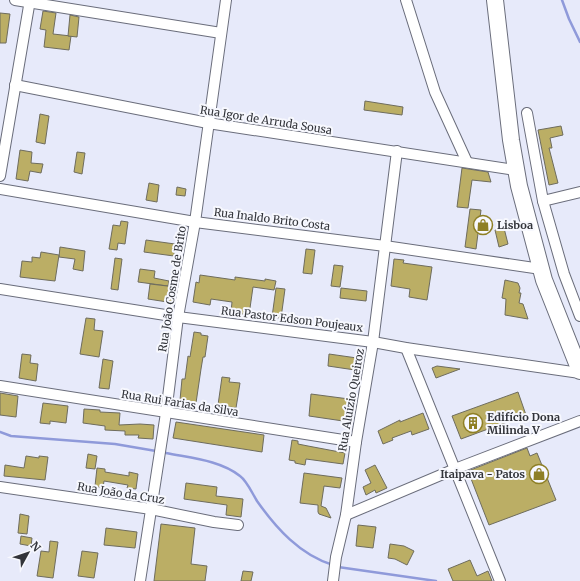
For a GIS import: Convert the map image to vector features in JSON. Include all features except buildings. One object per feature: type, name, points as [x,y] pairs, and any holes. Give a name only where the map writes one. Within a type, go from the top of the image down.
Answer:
[{"type":"main road","points":[[495,0],[515,170],[525,214],[554,308],[580,372]]},
{"type":"street","points":[[15,0],[29,1],[221,33]]},
{"type":"street","name":"Rua João Cosme de Brito","points":[[140,581],[166,413],[178,317],[195,222],[226,0]]},
{"type":"street","points":[[406,0],[435,92],[467,162]]},
{"type":"street","points":[[0,176],[29,1]]},
{"type":"street","name":"Rua Igor de Arruda Sousa","points":[[15,85],[208,123],[515,170]]},
{"type":"street","points":[[528,113],[543,201],[564,274],[580,316]]},
{"type":"street","name":"Rua Aluízio Queiroz","points":[[334,579],[336,556],[346,515],[356,442],[374,342],[397,151]]},
{"type":"street","name":"Rua Inaldo Brito Costa","points":[[0,189],[195,222],[385,246],[541,269]]},
{"type":"street","points":[[543,201],[580,192]]},
{"type":"street","name":"Rua Pastor Edson Poujeaux","points":[[0,289],[178,317],[374,342],[406,348],[580,372]]},
{"type":"street","points":[[406,348],[500,581]]},
{"type":"street","name":"Rua Rui Farias da Silva","points":[[0,386],[356,442]]},
{"type":"street","points":[[346,515],[456,469],[580,421]]},
{"type":"street","name":"Rua João da Cruz","points":[[0,487],[150,509],[214,522],[238,525]]},
{"type":"waterway","points":[[562,0],[580,42]]},
{"type":"waterway","points":[[0,432],[11,436],[115,444],[156,451]]},
{"type":"waterway","points":[[166,453],[214,463],[223,466],[240,476],[245,481],[264,511],[290,539],[310,555],[333,565]]},
{"type":"waterway","points":[[338,567],[436,581]]},
{"type":"place","name":"Lisboa","points":[[483,225]]},
{"type":"place","name":"Edifício Dona Milinda V","points":[[473,423]]},
{"type":"place","name":"Itaipava - Patos","points":[[539,474]]}]
